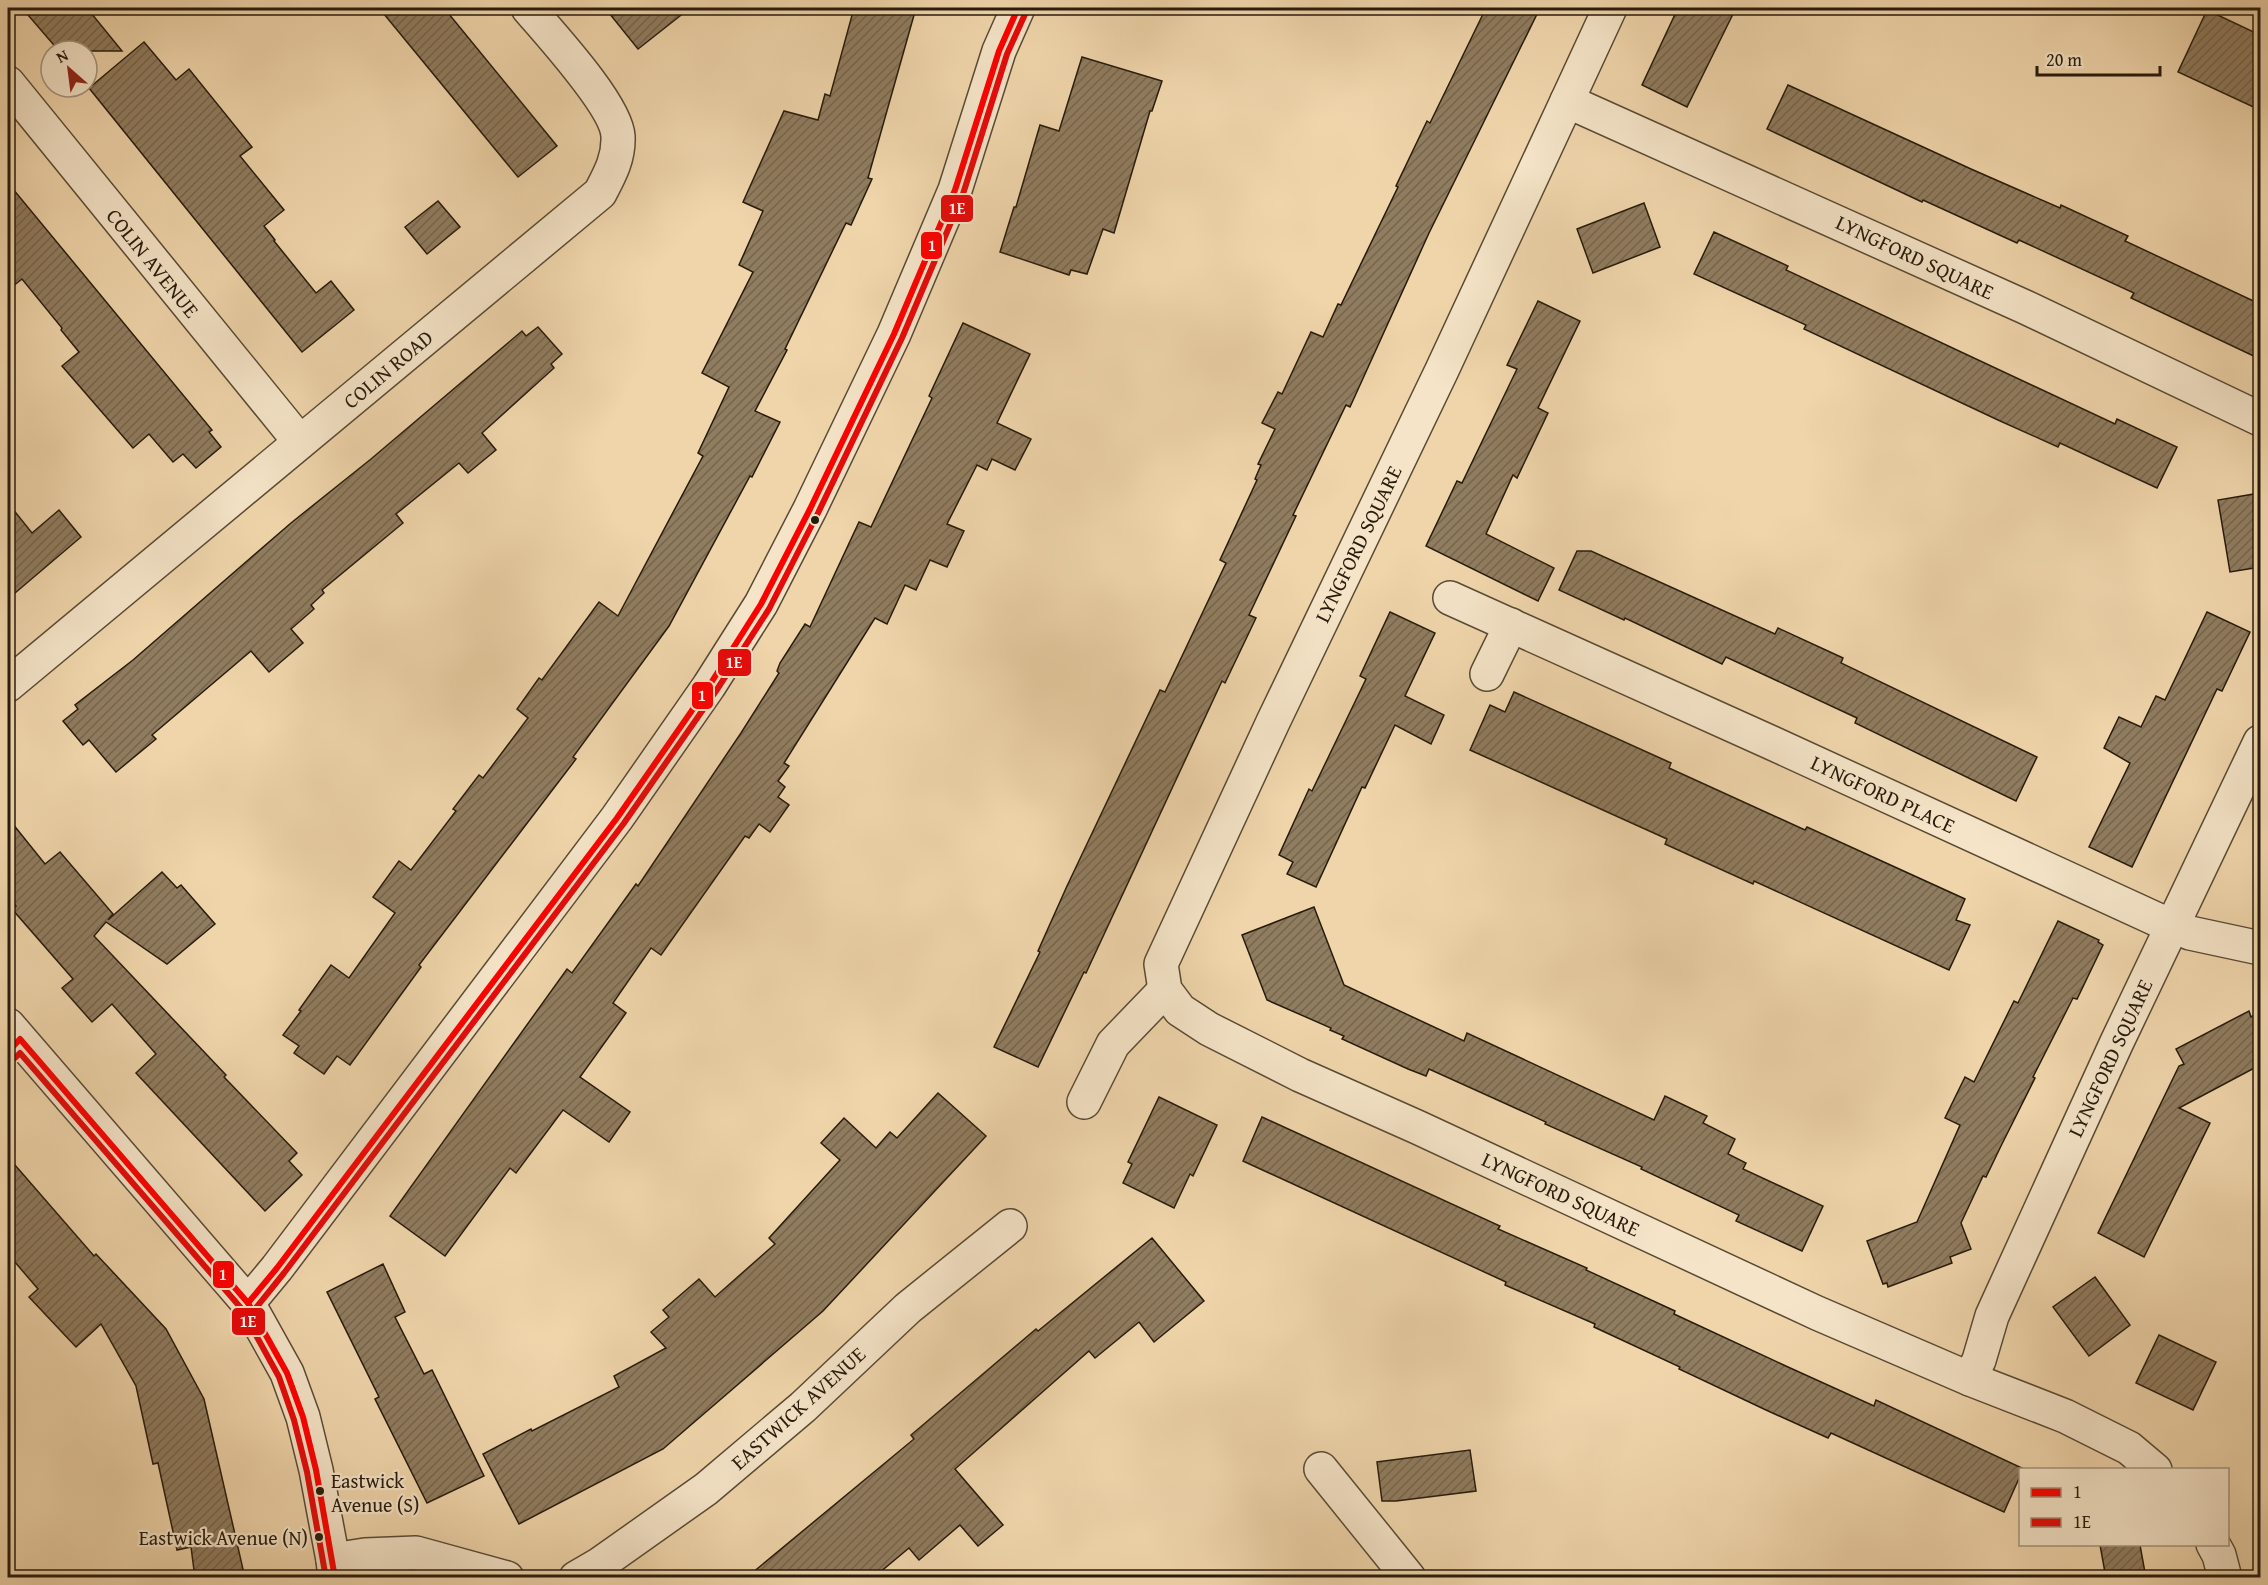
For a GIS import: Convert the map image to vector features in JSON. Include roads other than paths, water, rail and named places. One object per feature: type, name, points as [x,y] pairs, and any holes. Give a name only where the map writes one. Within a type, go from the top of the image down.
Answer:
[{"type":"street","name":"COLIN ROAD","points":[[8,685],[600,193],[615,164],[618,135],[606,104],[528,8]]},
{"type":"street","points":[[248,1303],[277,1268],[617,818],[709,686],[761,604],[810,509],[894,334],[955,190],[999,51],[1018,8]]},
{"type":"street","name":"LYNGFORD SQUARE","points":[[1610,8],[1161,964],[1165,990],[1180,1010],[1209,1029],[1300,1075],[1817,1313],[1970,1379],[2065,1416],[2129,1448],[2153,1468]]},
{"type":"street","name":"COLIN AVENUE","points":[[8,83],[300,442]]},
{"type":"street","name":"LYNGFORD SQUARE","points":[[1567,101],[2025,307],[2260,419]]},
{"type":"street","name":"LYNGFORD PLACE","points":[[1450,598],[2173,926],[2190,933],[2260,948]]},
{"type":"street","points":[[1487,674],[1511,625]]},
{"type":"street","name":"LYNGFORD SQUARE","points":[[1970,1379],[1992,1316],[2116,1044],[2260,742]]},
{"type":"street","points":[[1084,1102],[1113,1044],[1165,990]]},
{"type":"street","points":[[12,1038],[248,1303],[287,1373],[303,1417],[316,1470],[334,1569],[365,1555],[416,1553],[507,1578]]},
{"type":"street","name":"EASTWICK AVENUE","points":[[576,1578],[600,1564],[706,1489],[804,1407],[908,1308],[1010,1226]]},
{"type":"street","points":[[1321,1469],[1409,1578]]},
{"type":"street","points":[[2214,1546],[2219,1555],[2225,1578]]},
{"type":"place","name":"Eastwick Avenue (S)","points":[[320,1491]]},
{"type":"place","name":"Eastwick Avenue (N)","points":[[319,1537]]}]
